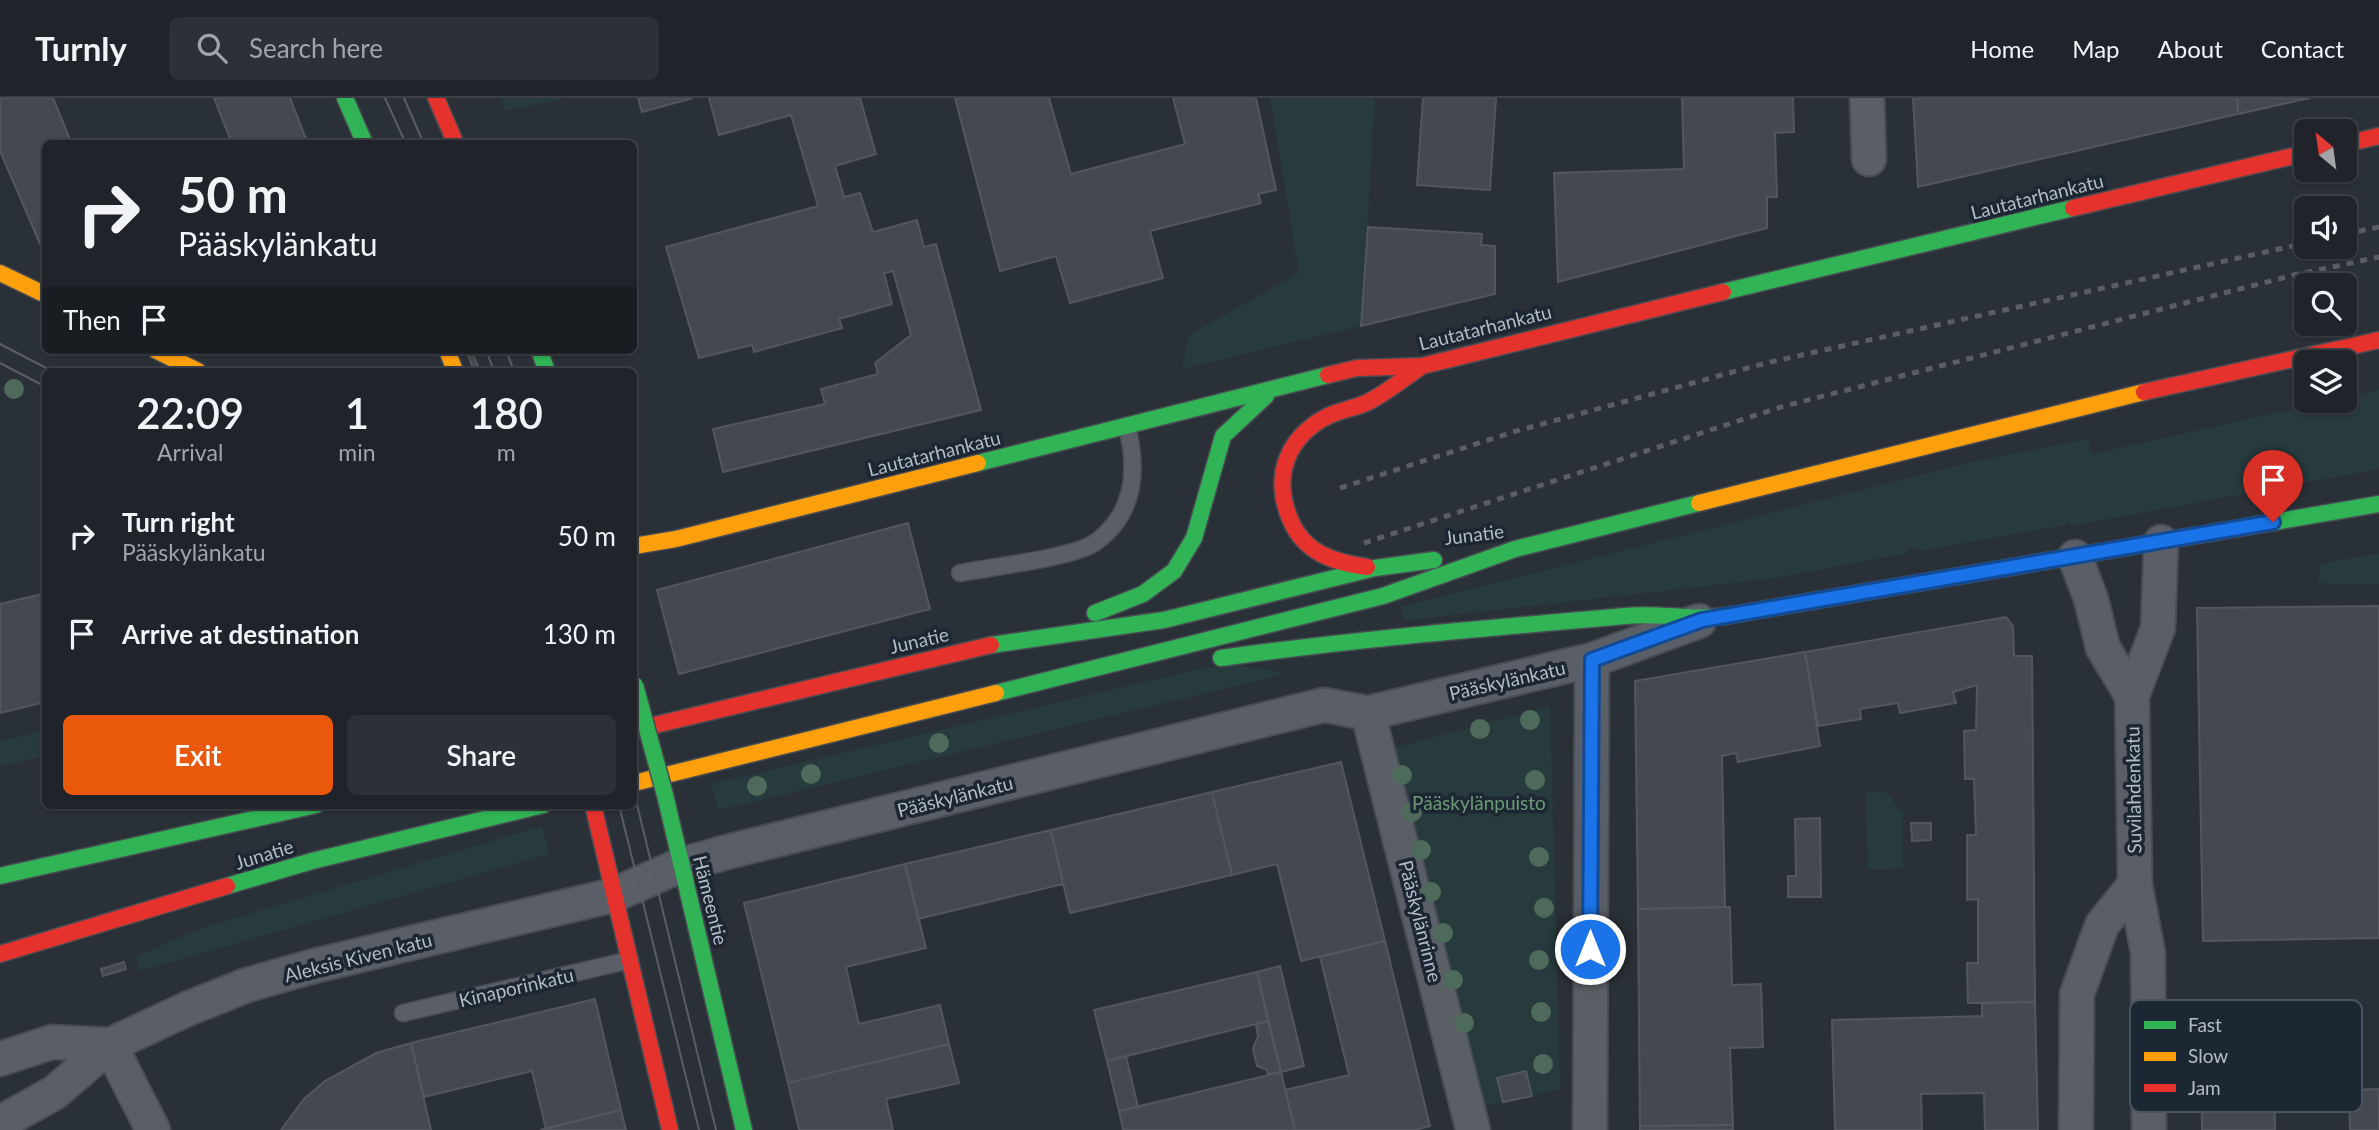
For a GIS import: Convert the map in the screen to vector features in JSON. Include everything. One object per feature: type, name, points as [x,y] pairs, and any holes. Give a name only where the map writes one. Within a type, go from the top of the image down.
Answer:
[{"type":"main road","points":[[345,98],[363,140]]},
{"type":"main road","points":[[436,98],[454,140]]},
{"type":"main road","points":[[2357,141],[2379,136]]},
{"type":"main road","name":"Lautatarhankatu","points":[[637,546],[676,539],[1357,368],[1422,366],[1549,332],[2294,156]]},
{"type":"main road","points":[[0,273],[42,294]]},
{"type":"main road","points":[[1516,549],[2201,379],[2379,340]]},
{"type":"main road","points":[[164,354],[192,368]]},
{"type":"main road","points":[[1375,568],[1338,564],[1309,548],[1288,517],[1279,480],[1281,469],[1285,455],[1304,432],[1327,416],[1370,400],[1422,366]]},
{"type":"main road","points":[[1010,639],[1133,601],[1176,572],[1188,557],[1202,515],[1219,444],[1232,425],[1273,390]]},
{"type":"main road","name":"Pääskylänkatu","points":[[1702,620],[2379,504]]},
{"type":"main road","name":"Junatie","points":[[637,729],[1010,639],[1164,620],[1375,568],[1516,549]]},
{"type":"main road","name":"Junatie","points":[[637,782],[1383,596],[1516,549]]},
{"type":"main road","points":[[1203,660],[1341,641],[1633,615],[1702,620]]},
{"type":"main road","points":[[984,697],[1176,665]]},
{"type":"main road","name":"Hämeentie","points":[[637,694],[664,795],[744,1130]]},
{"type":"main road","name":"Junatie","points":[[0,876],[298,809]]},
{"type":"main road","name":"Junatie","points":[[0,954],[312,861],[526,809]]},
{"type":"main road","points":[[594,809],[670,1130]]},
{"type":"street","points":[[1867,98],[1869,159]]},
{"type":"street","name":"Suvilahdenkatu","points":[[2148,1000],[2148,953],[2135,884],[2132,696],[2158,628],[2161,542]]},
{"type":"street","points":[[2075,557],[2091,599],[2103,648],[2132,696]]},
{"type":"street","name":"Pääskylänkatu","points":[[614,895],[681,865],[1324,705],[1368,713],[1592,660],[1702,620]]},
{"type":"street","points":[[1590,1130],[1592,660]]},
{"type":"street","name":"Pääskylänrinne","points":[[1368,713],[1473,1130]]},
{"type":"street","points":[[2076,1130],[2077,994],[2102,925],[2135,884]]},
{"type":"street","name":"Aleksis Kiven katu","points":[[0,1123],[54,1093],[110,1045],[247,985],[314,966],[614,895]]},
{"type":"street","name":"Aleksis Kiven katu","points":[[0,1059],[52,1042],[110,1045]]},
{"type":"street","points":[[110,1045],[153,1130]]},
{"type":"street","name":"Suvilahdenkatu","points":[[2149,1112],[2149,1130]]},
{"type":"lane","points":[[960,573],[1070,551],[1096,542],[1122,514],[1133,488],[1134,452],[1128,426]]},
{"type":"lane","name":"Kinaporinkatu","points":[[403,1013],[630,960]]},
{"type":"green space","points":[[500,98],[566,98],[505,111]]},
{"type":"green space","points":[[1270,98],[1375,98],[1361,326],[1182,369],[1189,335],[1299,273]]},
{"type":"green space","points":[[2379,390],[2379,469],[2071,526],[2069,521],[2065,525],[1920,551],[1908,546],[1909,553],[1764,580],[1760,577],[1759,580],[1404,620],[1400,607],[1976,461],[2088,439],[2092,454],[2294,409],[2294,413],[2357,413],[2357,395]]},
{"type":"green space","points":[[2379,553],[2379,585],[2318,583],[2321,564]]},
{"type":"green space","points":[[1237,665],[1280,672],[1281,675],[719,810],[711,784],[1204,668]]},
{"type":"green space","name":"Pääskylänpuisto","points":[[1550,706],[1560,1089],[1480,1107],[1390,749]]},
{"type":"green space","points":[[42,732],[42,757],[0,766],[0,741]]},
{"type":"green space","points":[[1886,792],[1903,813],[1903,869],[1868,870],[1865,793]]},
{"type":"green space","points":[[542,826],[550,854],[140,971],[136,956],[205,927]]},
{"type":"building","points":[[0,98],[53,98],[70,140],[42,140],[42,248],[0,151]]},
{"type":"building","points":[[214,98],[290,98],[306,140],[230,140]]},
{"type":"building","points":[[638,98],[693,98],[642,112]]},
{"type":"building","points":[[709,98],[860,98],[876,154],[835,166],[844,197],[860,193],[873,232],[917,220],[924,247],[936,244],[981,410],[723,472],[713,429],[825,404],[821,389],[878,374],[875,363],[911,335],[893,271],[884,273],[892,304],[839,319],[842,328],[754,352],[752,345],[699,358],[666,247],[818,206],[791,115],[719,135]]},
{"type":"building","points":[[955,98],[1049,98],[1071,174],[1185,144],[1173,98],[1256,98],[1276,190],[1258,194],[1261,203],[1150,231],[1163,278],[1070,303],[1056,256],[1000,271]]},
{"type":"building","points":[[1423,98],[1496,98],[1490,190],[1417,185]]},
{"type":"building","points":[[1682,98],[1793,98],[1794,132],[1775,133],[1777,197],[1767,197],[1767,228],[1558,282],[1554,173],[1684,169]]},
{"type":"building","points":[[1913,98],[2237,98],[2238,114],[1918,187]]},
{"type":"building","points":[[2237,98],[2310,98],[2238,114]]},
{"type":"building","points":[[1368,227],[1482,234],[1481,245],[1495,246],[1495,294],[1361,326]]},
{"type":"building","points":[[468,354],[473,354],[479,368],[473,368]]},
{"type":"building","points":[[908,523],[930,609],[679,674],[657,590]]},
{"type":"building","points":[[42,594],[42,703],[0,713],[0,604]]},
{"type":"building","points":[[2379,606],[2379,938],[2203,941],[2197,608]]},
{"type":"building","points":[[2006,617],[2013,626],[2014,656],[2032,656],[2035,1002],[1968,1003],[1967,963],[1978,963],[1978,899],[1967,900],[1967,835],[1976,835],[1974,779],[1965,779],[1964,731],[1976,730],[1977,685],[1953,692],[1956,703],[1900,713],[1898,703],[1860,709],[1861,719],[1818,726],[1805,652]]},
{"type":"building","points":[[1805,652],[1820,746],[1738,762],[1736,753],[1722,756],[1725,907],[1638,909],[1635,681]]},
{"type":"building","points":[[1341,762],[1385,941],[1301,961],[1277,864],[1232,875],[1212,792]]},
{"type":"building","points":[[1212,792],[1232,875],[1070,913],[1051,830]]},
{"type":"building","points":[[1820,818],[1821,897],[1788,897],[1788,876],[1796,876],[1795,819]]},
{"type":"building","points":[[1911,823],[1931,823],[1931,840],[1912,841]]},
{"type":"building","points":[[1051,830],[1063,884],[918,919],[905,864]]},
{"type":"building","points":[[905,864],[926,948],[846,967],[859,1024],[940,1005],[949,1044],[788,1083],[744,903]]},
{"type":"building","points":[[1730,907],[1732,985],[1761,984],[1763,1047],[1730,1048],[1733,1125],[1640,1126],[1638,909]]},
{"type":"building","points":[[1385,941],[1430,1126],[1415,1130],[1295,1130],[1285,1090],[1349,1075],[1320,957]]},
{"type":"building","points":[[124,962],[126,969],[103,976],[101,969]]},
{"type":"building","points":[[1280,966],[1304,1066],[1281,1072],[1257,972]]},
{"type":"building","points":[[1257,972],[1268,1021],[1107,1061],[1094,1010]]},
{"type":"building","points":[[595,999],[621,1110],[546,1129],[532,1071],[424,1097],[411,1043]]},
{"type":"building","points":[[2035,1002],[2038,1130],[1985,1130],[1984,1093],[1921,1094],[1922,1130],[1835,1130],[1832,1020],[1982,1016],[1982,1003]]},
{"type":"building","points":[[1268,1021],[1281,1072],[1268,1074],[1267,1070],[1257,1066],[1253,1049],[1258,1036],[1256,1025]]},
{"type":"building","points":[[411,1043],[431,1130],[281,1130],[304,1099],[325,1081],[376,1053]]},
{"type":"building","points":[[949,1044],[959,1083],[886,1099],[893,1130],[799,1130],[788,1083]]},
{"type":"building","points":[[1126,1056],[1138,1107],[1119,1111],[1107,1061]]},
{"type":"building","points":[[1526,1071],[1532,1096],[1503,1102],[1497,1078]]},
{"type":"building","points":[[1281,1072],[1295,1130],[1123,1130],[1119,1111]]},
{"type":"building","points":[[2379,1089],[2379,1130],[2350,1130],[2350,1112],[2362,1112],[2362,1090]]},
{"type":"building","points":[[621,1110],[626,1130],[540,1130]]},
{"type":"building","points":[[2202,1112],[2275,1112],[2275,1130],[2202,1130]]},
{"type":"building","points":[[1733,1125],[1733,1130],[1640,1130],[1640,1126]]},
{"type":"tram line","points":[[385,98],[404,140]]},
{"type":"tram line","points":[[404,98],[422,140]]},
{"type":"tram line","points":[[0,344],[46,368]]},
{"type":"tram line","points":[[488,354],[493,368]]},
{"type":"tram line","points":[[508,354],[513,368]]},
{"type":"tram line","points":[[0,363],[42,385]]},
{"type":"tram line","points":[[637,804],[716,1130]]},
{"type":"tram line","points":[[620,809],[699,1130]]},
{"type":"railway","points":[[2357,232],[2379,227]]},
{"type":"railway","points":[[1340,488],[1513,432],[1766,363],[2294,246]]},
{"type":"railway","points":[[1364,543],[1781,407],[2294,275],[2379,257]]},
{"type":"traffic: fast","points":[[345,98],[363,140]]},
{"type":"traffic: fast","points":[[1723,292],[2073,208]]},
{"type":"traffic: fast","points":[[541,354],[546,368]]},
{"type":"traffic: fast","points":[[978,463],[1328,375]]},
{"type":"traffic: fast","points":[[1095,613],[1143,594],[1174,571],[1194,538],[1223,436],[1266,396]]},
{"type":"traffic: fast","points":[[996,693],[1383,596],[1515,549],[1699,503]]},
{"type":"traffic: fast","points":[[2099,552],[2379,504]]},
{"type":"traffic: fast","points":[[991,645],[1164,620],[1375,568],[1434,560]]},
{"type":"traffic: fast","points":[[1221,658],[1372,640],[1625,616],[1704,618],[1731,615]]},
{"type":"traffic: fast","points":[[637,692],[665,795]]},
{"type":"traffic: fast","points":[[665,795],[744,1130]]},
{"type":"traffic: fast","points":[[0,876],[298,809]]},
{"type":"traffic: fast","points":[[227,886],[312,861],[526,809]]},
{"type":"traffic: slow","points":[[0,273],[42,293]]},
{"type":"traffic: slow","points":[[163,354],[192,368]]},
{"type":"traffic: slow","points":[[449,354],[454,368]]},
{"type":"traffic: slow","points":[[1699,503],[2144,392]]},
{"type":"traffic: slow","points":[[637,546],[676,539],[978,463]]},
{"type":"traffic: slow","points":[[1731,615],[2099,552]]},
{"type":"traffic: slow","points":[[637,782],[996,693]]},
{"type":"traffic: jam","points":[[436,98],[454,140]]},
{"type":"traffic: jam","points":[[2357,141],[2379,136]]},
{"type":"traffic: jam","points":[[2073,208],[2294,156]]},
{"type":"traffic: jam","points":[[1328,375],[1357,368],[1422,366],[1723,292]]},
{"type":"traffic: jam","points":[[2144,392],[2379,340]]},
{"type":"traffic: jam","points":[[1367,567],[1331,559],[1303,540],[1290,519],[1285,503],[1283,473],[1293,446],[1314,425],[1328,416],[1375,398],[1422,366]]},
{"type":"traffic: jam","points":[[637,729],[991,645]]},
{"type":"traffic: jam","points":[[594,809],[670,1130]]},
{"type":"traffic: jam","points":[[0,954],[227,886]]},
{"type":"route","points":[[1590,949],[1592,660],[1702,620],[2273,522]]}]
